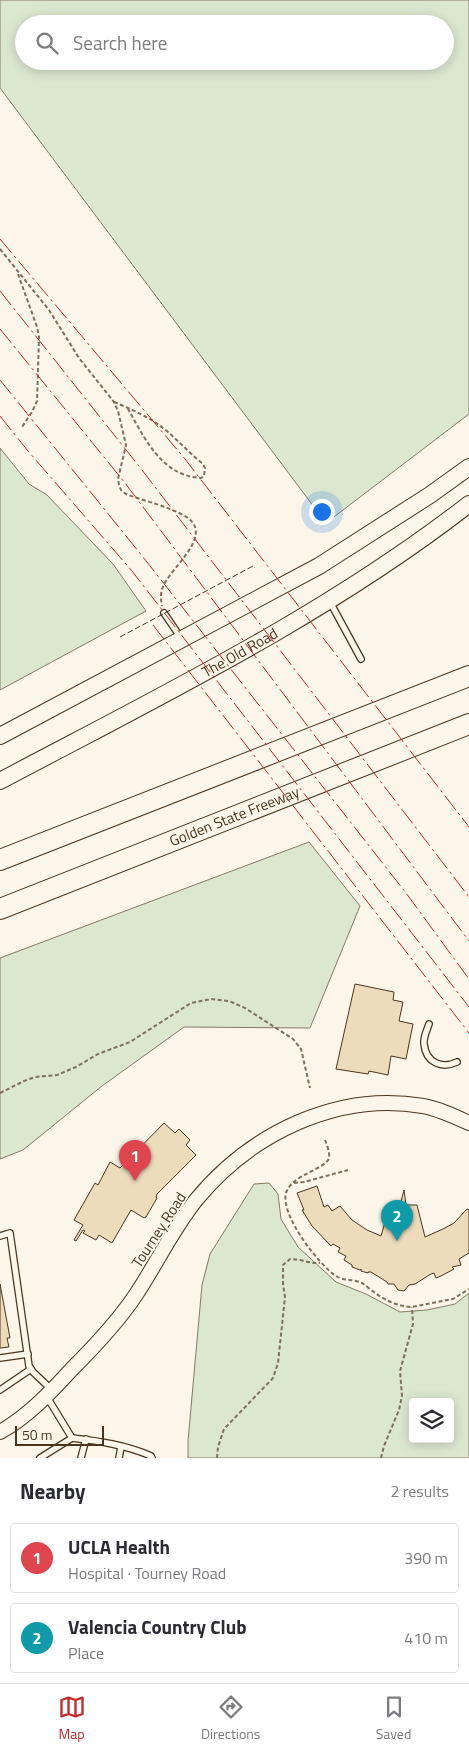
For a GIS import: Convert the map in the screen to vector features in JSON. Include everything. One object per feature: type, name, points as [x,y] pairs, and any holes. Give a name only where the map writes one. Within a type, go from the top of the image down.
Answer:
[{"type":"highway","points":[[0,860],[469,676]]},
{"type":"highway","name":"Golden State Freeway","points":[[0,909],[468,726]]},
{"type":"main road","points":[[0,736],[334,557],[430,495],[469,467]]},
{"type":"main road","name":"The Old Road","points":[[0,781],[291,624],[423,540],[469,504]]},
{"type":"street","name":"Tourney Road","points":[[0,1432],[8,1428],[49,1393],[109,1332],[160,1258],[178,1226],[196,1200],[246,1152],[298,1122],[328,1111],[353,1106],[380,1103],[425,1106],[469,1123]]},
{"type":"lane","points":[[329,600],[361,659]]},
{"type":"lane","points":[[164,613],[182,639]]},
{"type":"lane","points":[[429,1024],[424,1043],[427,1054],[437,1064],[448,1066],[457,1062]]},
{"type":"lane","points":[[0,1236],[10,1233],[31,1369],[49,1393],[72,1438]]},
{"type":"lane","points":[[0,1358],[28,1354]]},
{"type":"lane","points":[[0,1390],[31,1369]]},
{"type":"lane","points":[[40,1458],[72,1438],[97,1440],[141,1452],[152,1456],[152,1458]]},
{"type":"lane","points":[[81,1458],[86,1440]]},
{"type":"lane","points":[[119,1458],[121,1447]]},
{"type":"path","points":[[0,249],[49,310],[79,358],[114,402],[126,445],[118,479],[121,490],[126,494],[182,514],[191,520],[195,527],[196,535],[190,549],[162,587],[161,600],[164,613]]},
{"type":"path","points":[[18,272],[39,337],[36,401],[32,412],[22,427]]},
{"type":"path","points":[[114,402],[127,407],[163,427],[202,463],[205,468],[204,476],[201,478],[189,477],[165,463],[151,449],[127,407]]},
{"type":"path","points":[[0,1093],[29,1079],[57,1075],[76,1067],[98,1054],[130,1042],[191,1003],[211,999],[229,1001],[246,1008],[293,1039],[301,1049],[310,1088]]},
{"type":"path","points":[[325,1140],[329,1157],[326,1163],[300,1176],[286,1191],[285,1198],[287,1208],[296,1228],[320,1262],[337,1277],[362,1283],[390,1303],[412,1308],[453,1299],[469,1289]]},
{"type":"path","points":[[294,1183],[348,1170]]},
{"type":"path","points":[[217,1458],[218,1447],[224,1429],[273,1378],[278,1364],[285,1297],[283,1265],[290,1259],[299,1259],[313,1263],[320,1262]]},
{"type":"path","points":[[381,1458],[399,1410],[402,1396],[400,1372],[413,1324],[412,1308]]},
{"type":"green space","points":[[0,0],[469,0],[469,414],[326,523],[0,88]]},
{"type":"green space","points":[[0,448],[29,484],[47,495],[113,564],[146,611],[0,690]]},
{"type":"green space","points":[[309,842],[360,906],[310,1028],[184,1027],[102,1086],[23,1150],[0,1159],[0,958]]},
{"type":"green space","points":[[269,1183],[278,1194],[281,1219],[298,1247],[336,1282],[366,1294],[400,1312],[427,1310],[455,1304],[469,1293],[469,1458],[188,1458],[202,1285],[210,1254],[254,1184]]},
{"type":"building","points":[[355,984],[394,992],[393,1000],[403,1002],[399,1021],[413,1024],[406,1059],[391,1056],[388,1075],[369,1071],[368,1074],[336,1069]]},
{"type":"building","points":[[164,1123],[175,1133],[179,1129],[190,1140],[186,1145],[196,1155],[157,1194],[157,1198],[146,1217],[144,1218],[131,1210],[112,1243],[99,1235],[96,1240],[83,1233],[85,1231],[83,1230],[76,1241],[74,1240],[83,1225],[74,1220],[95,1183],[98,1185],[110,1162],[120,1168]]},
{"type":"building","points":[[317,1186],[324,1207],[328,1205],[332,1211],[340,1206],[352,1220],[367,1230],[381,1236],[390,1205],[400,1205],[404,1190],[406,1205],[417,1205],[425,1237],[454,1223],[467,1209],[469,1210],[469,1253],[459,1259],[461,1265],[452,1267],[454,1269],[441,1276],[436,1278],[434,1273],[415,1284],[409,1285],[404,1291],[398,1290],[394,1284],[388,1284],[371,1272],[368,1273],[352,1267],[352,1265],[344,1260],[346,1256],[338,1252],[340,1248],[333,1244],[331,1246],[312,1226],[302,1210],[304,1210],[297,1193]]},
{"type":"building","points":[[0,1284],[10,1338],[7,1338],[9,1347],[0,1348]]},
{"type":"fence","points":[[120,637],[253,566],[255,568]]},
{"type":"power","points":[[0,239],[185,459],[469,827]]},
{"type":"power","points":[[0,291],[142,470],[469,897]]},
{"type":"power","points":[[0,329],[125,483],[469,941]]},
{"type":"power","points":[[0,380],[147,562],[406,893],[469,979]]},
{"type":"power","points":[[0,416],[132,571],[469,1007]]},
{"type":"power","points":[[153,625],[469,1033]]},
{"type":"place","name":"UCLA Health","points":[[135,1181]]},
{"type":"place","name":"Valencia Country Club","points":[[397,1241]]}]
